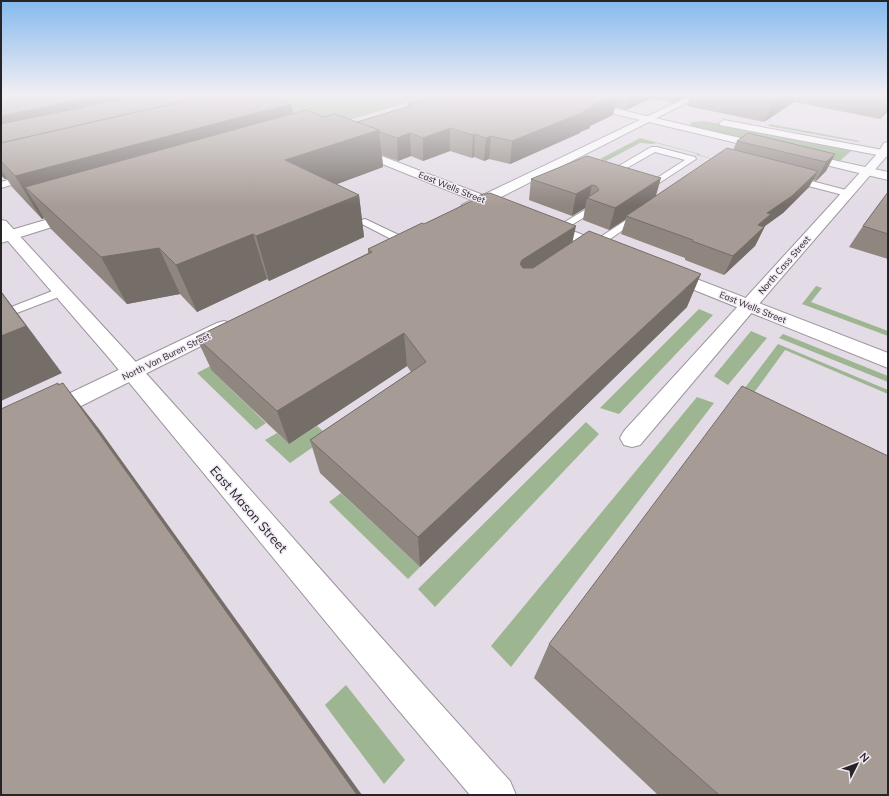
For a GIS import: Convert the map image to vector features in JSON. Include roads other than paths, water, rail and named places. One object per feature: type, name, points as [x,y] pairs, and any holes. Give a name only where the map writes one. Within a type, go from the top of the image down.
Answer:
[{"type":"street","points":[[453,215],[483,200],[581,157],[620,132]]},
{"type":"street","points":[[703,132],[778,150]]},
{"type":"street","points":[[779,132],[886,151]]},
{"type":"street","name":"East Wells Street","points":[[344,145],[508,210]]},
{"type":"street","name":"North Cass Street","points":[[632,438],[847,193],[886,151]]},
{"type":"street","points":[[792,154],[888,176]]},
{"type":"street","points":[[4,232],[87,211]]},
{"type":"street","points":[[529,218],[622,255]]},
{"type":"street","name":"East Mason Street","points":[[4,232],[132,373],[496,795]]},
{"type":"street","points":[[387,247],[406,238]]},
{"type":"street","name":"East Wells Street","points":[[655,268],[888,361]]},
{"type":"street","name":"North Van Buren Street","points":[[1,436],[239,320]]},
{"type":"lane","points":[[609,165],[620,168],[654,149],[692,159],[650,186],[611,173],[620,168]]},
{"type":"lane","points":[[1,185],[39,175]]},
{"type":"lane","points":[[781,176],[847,193]]},
{"type":"lane","points":[[580,256],[648,209]]},
{"type":"lane","points":[[558,229],[588,211]]},
{"type":"lane","points":[[365,222],[406,238]]},
{"type":"lane","points":[[1,315],[60,292]]}]
